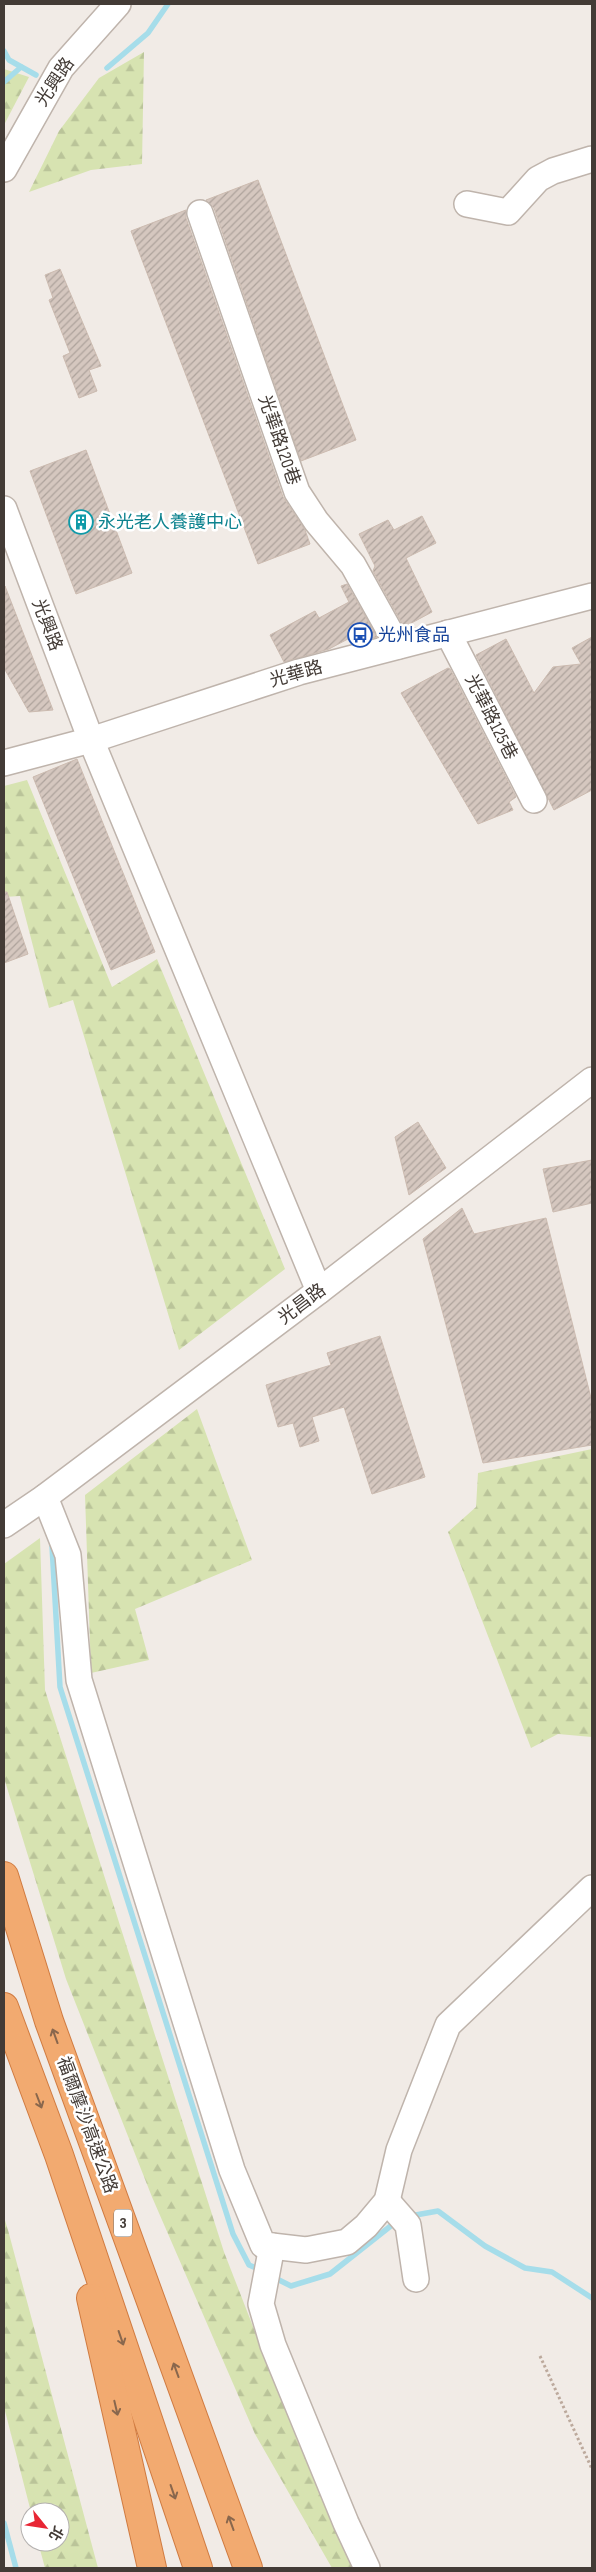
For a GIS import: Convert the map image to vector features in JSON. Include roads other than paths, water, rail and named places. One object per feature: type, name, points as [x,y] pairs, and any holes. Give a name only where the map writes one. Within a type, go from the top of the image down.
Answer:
[{"type":"highway","name":"福爾摩沙高速公路","points":[[4,1876],[52,2030],[248,2568]]},
{"type":"highway","name":"福爾摩沙高速公路","points":[[4,2007],[59,2155],[198,2568]]},
{"type":"highway","points":[[59,2155],[152,2568]]},
{"type":"street","name":"光興路","points":[[4,168],[61,68],[118,4]]},
{"type":"street","points":[[467,204],[508,212],[538,179],[553,171],[592,158]]},
{"type":"street","name":"光華路120巷","points":[[200,213],[297,492],[316,522],[353,565],[398,646]]},
{"type":"street","name":"光興路","points":[[4,509],[91,740],[319,1292]]},
{"type":"street","name":"光華路","points":[[4,763],[91,740],[299,672],[592,596]]},
{"type":"street","name":"光華路125巷","points":[[448,633],[534,800]]},
{"type":"street","name":"光昌路","points":[[6,1524],[46,1497],[319,1292],[592,1080]]},
{"type":"street","points":[[46,1497],[68,1555],[80,1680],[232,2170],[263,2245],[306,2250],[347,2242],[366,2226],[387,2201],[399,2150],[448,2025],[592,1888]]},
{"type":"street","points":[[387,2201],[408,2225],[416,2279]]},
{"type":"street","points":[[272,2246],[261,2304],[273,2345],[346,2523],[367,2568]]},
{"type":"waterway","points":[[107,68],[148,33],[168,4]]},
{"type":"waterway","points":[[4,51],[9,60],[36,75]]},
{"type":"waterway","points":[[4,82],[21,67]]},
{"type":"waterway","points":[[52,1546],[60,1687],[233,2234],[249,2265],[261,2270]]},
{"type":"waterway","points":[[410,2216],[438,2211],[485,2246],[525,2268],[552,2272],[592,2298]]},
{"type":"waterway","points":[[273,2277],[291,2286],[330,2274],[397,2221]]},
{"type":"waterway","points":[[4,2523],[16,2568]]},
{"type":"place","name":"永光老人養護中心","points":[[81,522]]},
{"type":"place","name":"光州食品","points":[[360,635]]}]
